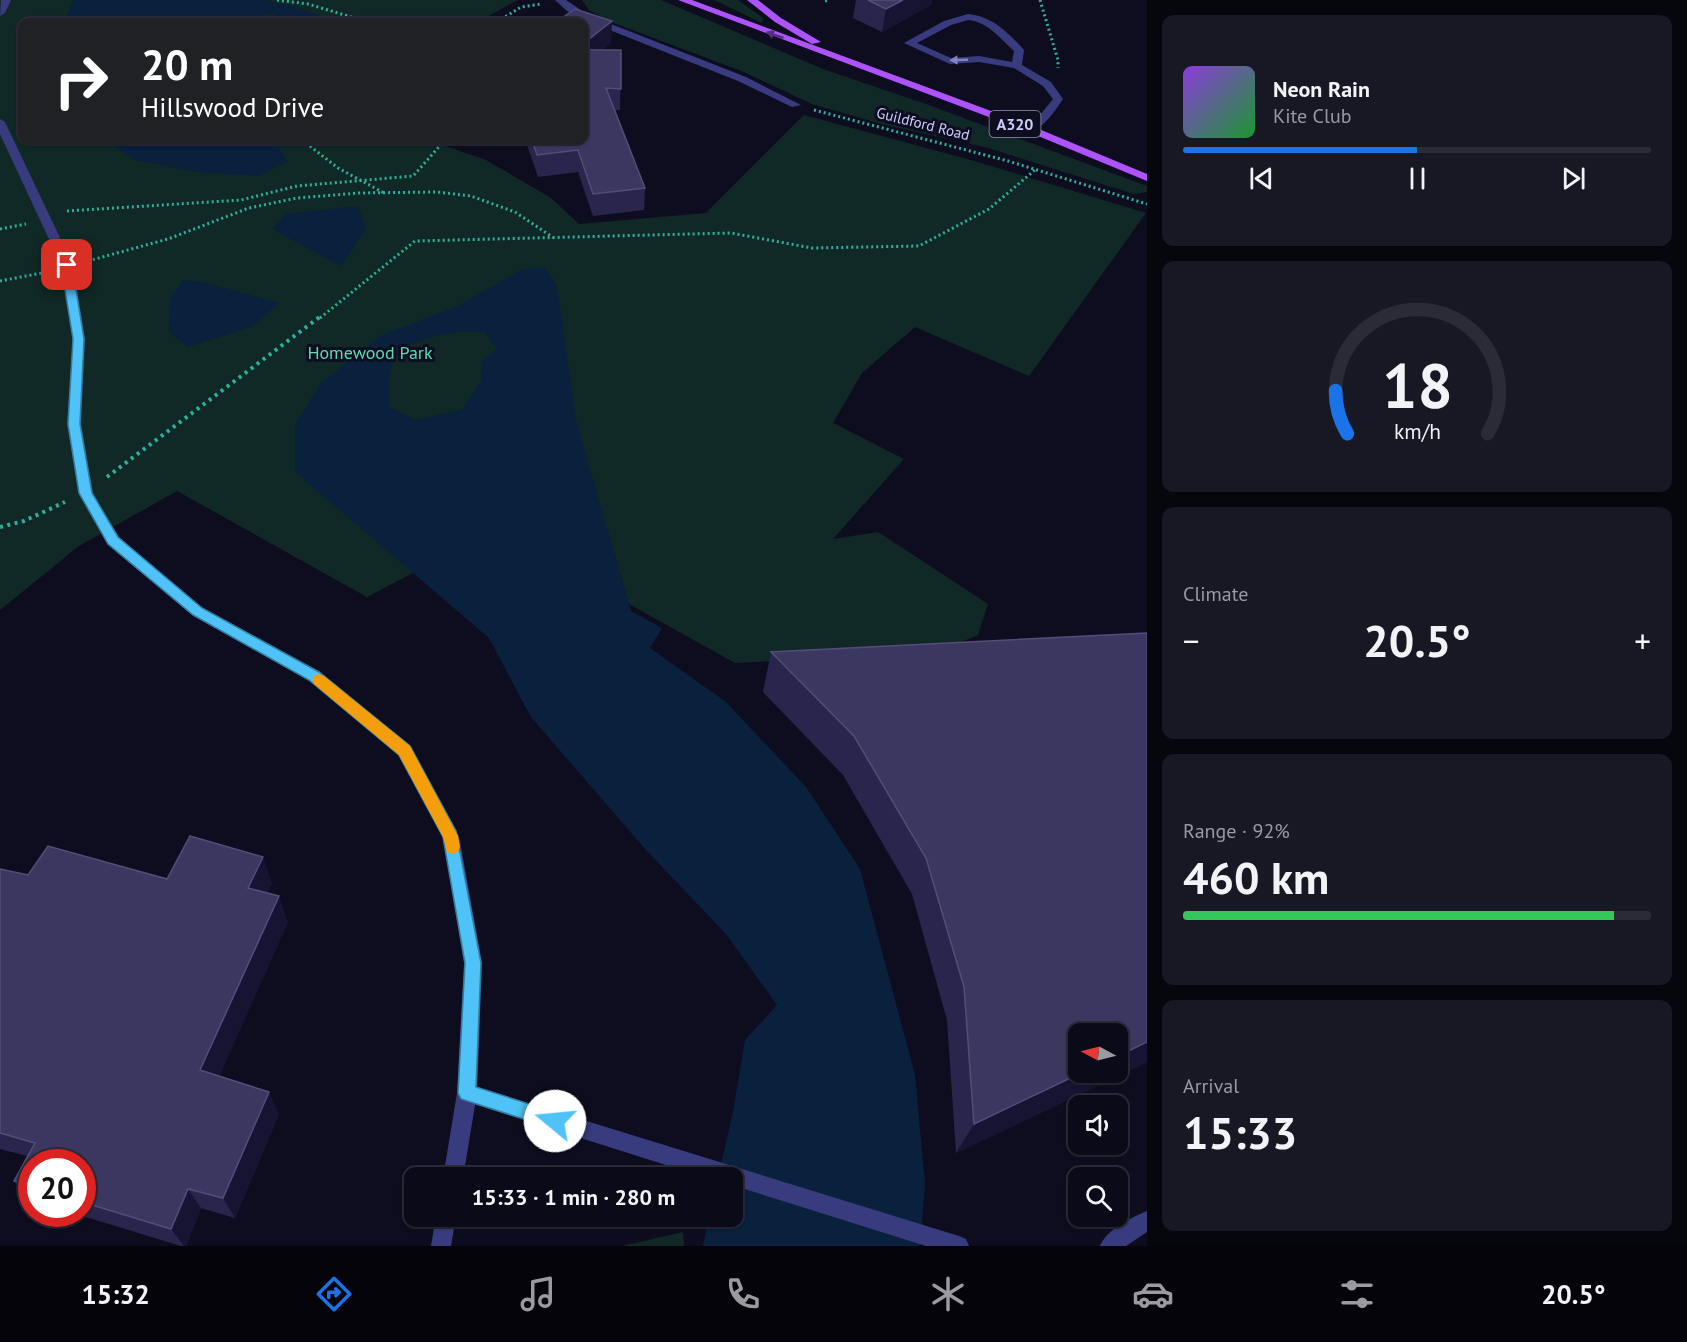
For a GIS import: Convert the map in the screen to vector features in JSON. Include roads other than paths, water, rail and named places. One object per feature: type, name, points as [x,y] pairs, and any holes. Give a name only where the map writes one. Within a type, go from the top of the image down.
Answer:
[{"type":"main road","name":"Guildford Road","points":[[683,0],[745,25],[850,61],[1030,129],[1147,178]]},
{"type":"main road","name":"Guildford Road","points":[[752,0],[778,20],[850,61]]},
{"type":"street","points":[[0,13],[6,0]]},
{"type":"street","points":[[561,1],[588,18]]},
{"type":"street","points":[[1017,66],[1019,50],[986,21],[972,16],[949,22],[909,43],[950,61],[980,59],[1017,66],[1047,84],[1058,99],[1041,122],[1030,129]]},
{"type":"street","points":[[588,18],[742,79],[796,105]]},
{"type":"street","points":[[0,122],[67,265],[78,339],[74,424],[86,493],[113,541],[198,612],[314,676],[404,750],[451,836],[473,963],[467,1093],[455,1167]]},
{"type":"street","points":[[467,1093],[959,1246]]},
{"type":"street","points":[[1110,1246],[1147,1221]]},
{"type":"street","points":[[441,1246],[444,1227]]},
{"type":"water","points":[[73,0],[265,0],[299,8],[324,18],[284,18],[272,14],[243,18],[66,18]]},
{"type":"water","points":[[111,144],[276,144],[288,161],[259,176],[196,172],[135,160]]},
{"type":"water","points":[[358,206],[366,229],[341,266],[272,229],[286,214]]},
{"type":"water","points":[[545,267],[557,286],[576,421],[631,611],[662,628],[650,648],[726,702],[806,787],[860,869],[915,1075],[925,1184],[920,1246],[703,1246],[707,1227],[743,1227],[743,1167],[720,1167],[733,1112],[745,1040],[777,1005],[726,934],[646,850],[531,717],[489,638],[295,472],[295,425],[320,384],[380,336],[458,306],[521,270]],"holes":[[[455,332],[485,332],[497,349],[481,362],[481,381],[463,409],[416,420],[390,407],[389,387],[394,360],[409,345]]]},
{"type":"water","points":[[184,280],[203,282],[279,303],[251,327],[188,347],[169,332],[170,297]]},
{"type":"park label","name":"Homewood Park","points":[[370,353]]}]
